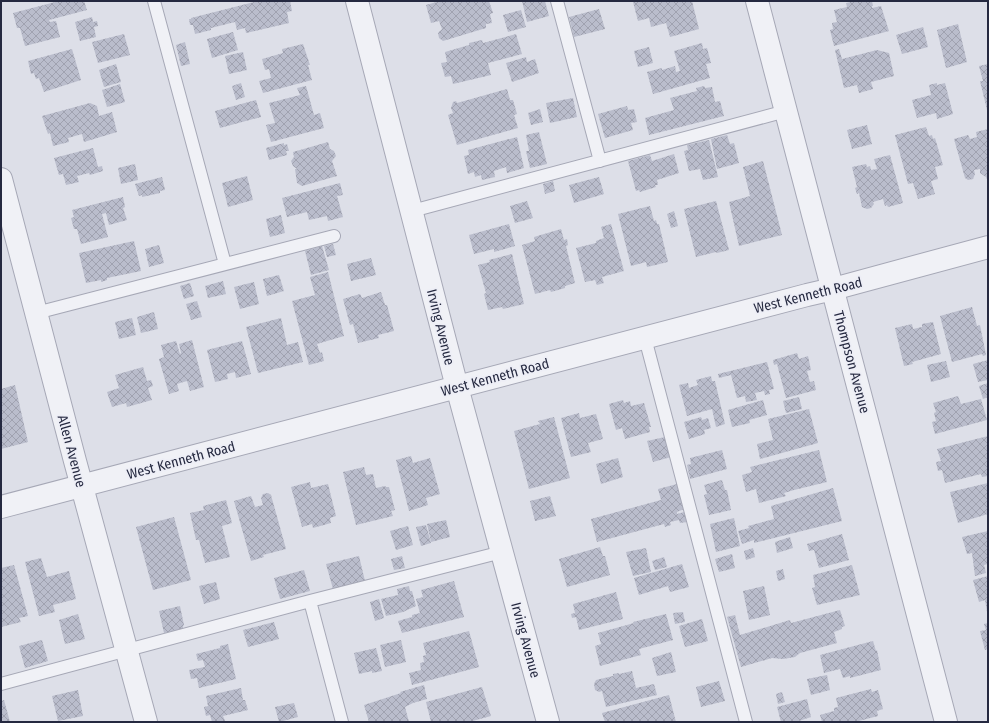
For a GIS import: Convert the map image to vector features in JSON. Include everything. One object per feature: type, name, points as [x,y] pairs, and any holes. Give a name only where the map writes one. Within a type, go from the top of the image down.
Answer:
[{"type":"street","name":"Irving Avenue","points":[[356,1],[457,387],[548,722]]},
{"type":"street","name":"Thompson Avenue","points":[[757,1],[946,722]]},
{"type":"street","name":"Allen Avenue","points":[[1,179],[146,722]]},
{"type":"street","name":"West Kenneth Road","points":[[1,507],[807,295],[833,290],[988,247]]},
{"type":"lane","points":[[154,1],[225,264]]},
{"type":"lane","points":[[557,1],[600,160]]},
{"type":"lane","points":[[412,211],[786,111]]},
{"type":"lane","points":[[36,313],[334,236]]},
{"type":"lane","points":[[645,338],[746,722]]},
{"type":"lane","points":[[1,684],[310,601],[502,552]]},
{"type":"lane","points":[[310,601],[342,722]]},
{"type":"building","points":[[59,1],[84,1],[87,10],[49,20],[50,22],[56,21],[60,37],[25,46],[20,28],[17,28],[13,13]]},
{"type":"building","points":[[258,1],[290,1],[292,11],[287,12],[289,23],[246,33],[245,28],[237,30],[235,22],[195,34],[193,25],[190,25],[189,19],[191,18]]},
{"type":"building","points":[[440,1],[489,1],[493,13],[490,14],[492,23],[486,24],[486,28],[443,41],[439,38],[438,33],[442,29],[439,21],[431,23],[426,5]]},
{"type":"building","points":[[522,1],[545,1],[549,16],[527,22]]},
{"type":"building","points":[[692,1],[699,29],[670,37],[666,23],[651,27],[649,18],[638,21],[633,2]]},
{"type":"building","points":[[855,1],[872,1],[872,8],[881,6],[889,31],[834,46],[830,30],[833,29],[832,23],[837,22],[834,10],[847,7],[846,3]]},
{"type":"building","points":[[599,9],[605,29],[574,37],[569,17]]},
{"type":"building","points":[[521,10],[526,27],[508,32],[503,15]]},
{"type":"building","points":[[92,17],[93,22],[97,21],[98,26],[94,27],[96,37],[80,41],[75,22]]},
{"type":"building","points":[[958,24],[967,62],[946,68],[937,30]]},
{"type":"building","points":[[923,27],[928,47],[902,54],[896,35]]},
{"type":"building","points":[[233,32],[238,50],[212,58],[207,39]]},
{"type":"building","points":[[124,34],[130,55],[98,63],[92,42]]},
{"type":"building","points":[[516,34],[522,54],[488,63],[491,75],[453,84],[451,76],[445,77],[441,63],[447,62],[445,52],[469,45],[469,43],[482,40],[483,43]]},
{"type":"building","points":[[185,42],[190,64],[181,66],[176,45]]},
{"type":"building","points":[[702,43],[703,49],[707,48],[711,63],[706,64],[710,78],[653,94],[647,72],[675,66],[676,72],[680,71],[674,51]]},
{"type":"building","points":[[303,44],[310,65],[308,65],[312,80],[263,93],[259,81],[271,78],[269,69],[265,70],[262,59],[283,53],[282,49]]},
{"type":"building","points":[[649,47],[653,63],[638,67],[634,51]]},
{"type":"building","points":[[72,49],[81,80],[44,92],[39,78],[36,79],[34,73],[31,74],[28,61]]},
{"type":"building","points":[[839,49],[842,59],[877,50],[889,53],[894,76],[871,82],[873,89],[859,93],[857,85],[844,88],[835,50]]},
{"type":"building","points":[[243,52],[247,70],[229,74],[225,56]]},
{"type":"building","points":[[526,57],[527,62],[535,59],[539,73],[512,82],[506,63]]},
{"type":"building","points":[[116,64],[121,82],[104,87],[99,70]]},
{"type":"building","points":[[988,64],[987,110],[980,81],[983,81],[979,66]]},
{"type":"building","points":[[241,83],[245,97],[236,100],[232,86]]},
{"type":"building","points":[[937,83],[937,85],[945,83],[953,114],[937,119],[936,113],[917,118],[912,100],[931,95],[929,85]]},
{"type":"building","points":[[120,84],[125,102],[107,107],[102,90]]},
{"type":"building","points":[[306,86],[314,115],[320,113],[324,128],[271,142],[266,125],[275,123],[269,103],[300,95],[297,88]]},
{"type":"building","points":[[704,86],[705,88],[712,87],[715,102],[720,101],[724,116],[649,135],[645,118],[674,110],[670,98],[697,91],[696,88]]},
{"type":"building","points":[[507,89],[510,100],[513,100],[517,114],[514,115],[518,128],[457,145],[448,115],[453,113],[451,108],[453,102],[456,101],[457,103]]},
{"type":"building","points":[[573,98],[577,117],[550,123],[546,103]]},
{"type":"building","points":[[256,100],[261,117],[220,128],[215,111]]},
{"type":"building","points":[[90,103],[97,106],[99,116],[112,112],[117,132],[84,142],[82,134],[68,138],[69,142],[53,146],[50,133],[48,134],[42,116]]},
{"type":"building","points":[[627,106],[628,110],[634,109],[637,122],[631,123],[633,130],[605,138],[598,114]]},
{"type":"building","points":[[540,109],[543,122],[531,125],[528,113]]},
{"type":"building","points":[[867,125],[872,144],[852,149],[847,130]]},
{"type":"building","points":[[926,127],[929,136],[932,135],[933,139],[935,138],[943,165],[935,167],[938,179],[931,181],[935,194],[918,199],[913,183],[908,184],[895,135]]},
{"type":"building","points":[[988,129],[988,181],[986,177],[980,173],[980,169],[974,170],[975,174],[973,179],[968,180],[965,178],[954,139],[968,135],[970,139],[977,137],[976,132]]},
{"type":"building","points":[[539,132],[547,164],[530,168],[526,151],[529,151],[526,135]]},
{"type":"building","points":[[727,135],[730,144],[734,143],[739,163],[717,169],[711,139]]},
{"type":"building","points":[[517,137],[524,168],[507,173],[506,167],[494,171],[495,177],[482,180],[481,175],[475,177],[474,172],[468,174],[464,156],[469,155],[468,150]]},
{"type":"building","points":[[709,140],[718,177],[703,180],[700,169],[689,171],[684,151],[688,150],[687,145]]},
{"type":"building","points":[[328,142],[330,149],[334,151],[336,156],[332,161],[337,176],[302,186],[297,183],[295,169],[297,169],[293,166],[291,161],[294,157],[293,152]]},
{"type":"building","points":[[284,143],[284,145],[287,144],[289,151],[286,151],[287,155],[269,160],[266,148]]},
{"type":"building","points":[[93,148],[98,167],[102,166],[103,171],[90,175],[89,173],[77,176],[79,182],[66,185],[63,174],[59,175],[54,158]]},
{"type":"building","points":[[674,154],[679,173],[657,180],[658,185],[655,185],[656,187],[640,192],[639,190],[636,191],[628,161],[650,155],[652,161]]},
{"type":"building","points":[[890,155],[903,203],[888,207],[887,205],[885,206],[883,199],[873,202],[874,204],[871,208],[867,209],[862,207],[859,193],[857,194],[855,188],[857,187],[852,167],[866,164],[867,167],[870,166],[871,170],[877,169],[874,159]]},
{"type":"building","points":[[763,161],[782,235],[739,246],[729,202],[750,196],[743,167]]},
{"type":"building","points":[[135,164],[138,180],[121,184],[118,168]]},
{"type":"building","points":[[247,176],[253,200],[228,207],[222,183]]},
{"type":"building","points":[[162,177],[165,190],[160,191],[160,193],[142,197],[142,195],[139,196],[135,184]]},
{"type":"building","points":[[599,177],[604,194],[574,203],[569,185]]},
{"type":"building","points":[[553,181],[555,191],[545,194],[543,184]]},
{"type":"building","points":[[340,183],[343,195],[337,196],[343,217],[328,221],[327,216],[309,220],[307,212],[287,217],[282,198]]},
{"type":"building","points":[[123,197],[125,207],[123,208],[127,220],[109,225],[106,213],[102,214],[108,237],[81,244],[77,229],[74,229],[71,218],[74,217],[72,210]]},
{"type":"building","points":[[527,201],[533,218],[515,223],[510,206]]},
{"type":"building","points":[[716,201],[729,250],[696,257],[684,209]]},
{"type":"building","points":[[650,206],[654,221],[656,220],[657,224],[659,224],[668,262],[647,267],[646,262],[631,266],[618,214]]},
{"type":"building","points":[[674,211],[678,226],[671,228],[667,214]]},
{"type":"building","points":[[281,215],[285,233],[270,237],[266,219]]},
{"type":"building","points":[[509,224],[515,246],[494,252],[494,249],[474,254],[469,235]]},
{"type":"building","points":[[611,224],[624,271],[602,277],[604,283],[597,285],[595,280],[585,282],[576,248],[596,243],[596,241],[604,238],[601,227]]},
{"type":"building","points":[[561,229],[564,240],[567,239],[568,245],[566,246],[575,283],[551,292],[550,290],[535,294],[522,245],[535,241],[534,237]]},
{"type":"building","points":[[134,241],[141,271],[107,278],[107,280],[101,282],[101,280],[86,283],[79,253]]},
{"type":"building","points":[[333,244],[336,255],[327,257],[324,246]]},
{"type":"building","points":[[159,245],[164,263],[149,267],[145,249]]},
{"type":"building","points":[[322,246],[329,270],[311,275],[305,251]]},
{"type":"building","points":[[512,254],[524,304],[503,309],[502,307],[488,310],[484,294],[486,293],[478,265],[490,262],[489,260]]},
{"type":"building","points":[[371,258],[376,275],[351,281],[347,264]]},
{"type":"building","points":[[328,272],[344,336],[317,344],[320,353],[322,352],[324,361],[309,365],[292,301],[315,295],[310,277]]},
{"type":"building","points":[[279,275],[284,291],[267,296],[263,279]]},
{"type":"building","points":[[223,281],[226,294],[208,298],[205,286]]},
{"type":"building","points":[[254,282],[259,304],[240,309],[234,287]]},
{"type":"building","points":[[190,283],[194,296],[184,299],[180,286]]},
{"type":"building","points":[[381,292],[385,305],[387,305],[394,331],[378,335],[379,338],[358,343],[353,324],[350,325],[343,299],[360,294],[362,298]]},
{"type":"building","points":[[197,301],[202,317],[191,320],[186,304]]},
{"type":"building","points":[[972,307],[977,326],[980,325],[986,355],[983,356],[982,354],[952,362],[940,316]]},
{"type":"building","points":[[154,312],[158,329],[141,333],[137,317]]},
{"type":"building","points":[[132,318],[136,335],[119,339],[115,322]]},
{"type":"building","points":[[281,318],[287,345],[298,342],[303,362],[258,373],[246,327]]},
{"type":"building","points":[[933,322],[941,354],[912,362],[913,364],[904,366],[895,328],[912,324],[913,329],[922,327],[922,324]]},
{"type":"building","points":[[192,340],[204,387],[190,391],[187,381],[177,384],[179,391],[169,394],[159,359],[164,357],[161,345],[176,341],[180,354],[179,344]]},
{"type":"building","points":[[242,341],[251,374],[236,378],[235,372],[227,374],[228,379],[215,382],[207,350]]},
{"type":"building","points":[[797,353],[799,359],[808,356],[811,370],[807,371],[810,382],[814,381],[816,390],[786,398],[777,364],[774,365],[773,360]]},
{"type":"building","points":[[988,360],[988,380],[978,382],[973,364]]},
{"type":"building","points":[[946,361],[950,377],[931,382],[927,365]]},
{"type":"building","points":[[767,362],[774,389],[769,390],[770,394],[765,395],[764,391],[755,393],[757,400],[746,402],[745,396],[737,398],[731,375],[719,378],[718,374]]},
{"type":"building","points":[[143,367],[147,381],[151,380],[153,386],[148,388],[152,400],[127,407],[126,403],[112,407],[107,392],[119,388],[115,375]]},
{"type":"building","points":[[711,376],[712,381],[715,381],[725,424],[716,427],[712,409],[687,416],[679,385],[688,383],[689,388],[698,385],[696,380]]},
{"type":"building","points":[[988,383],[988,397],[983,399],[979,386]]},
{"type":"building","points":[[15,385],[28,442],[1,449],[1,389]]},
{"type":"building","points":[[958,396],[961,404],[981,399],[987,420],[935,434],[932,422],[936,421],[934,413],[936,412],[933,403]]},
{"type":"building","points":[[799,397],[802,409],[786,413],[783,401]]},
{"type":"building","points":[[623,400],[624,403],[630,401],[631,406],[644,403],[651,427],[649,427],[650,432],[625,439],[622,428],[616,430],[609,404]]},
{"type":"building","points":[[763,400],[767,415],[749,420],[750,423],[732,427],[728,410]]},
{"type":"building","points":[[809,409],[818,443],[760,459],[757,444],[773,440],[768,419]]},
{"type":"building","points":[[579,413],[580,418],[596,414],[603,439],[588,443],[591,452],[571,457],[561,418]]},
{"type":"building","points":[[554,417],[570,478],[529,489],[514,431],[540,424],[538,421]]},
{"type":"building","points":[[701,417],[702,420],[708,418],[711,428],[704,430],[705,434],[689,439],[684,422]]},
{"type":"building","points":[[988,436],[988,476],[982,477],[981,474],[945,483],[942,470],[938,471],[936,462],[941,461],[937,449]]},
{"type":"building","points":[[665,437],[671,457],[653,462],[647,441]]},
{"type":"building","points":[[722,450],[727,469],[690,479],[687,465],[691,464],[690,458]]},
{"type":"building","points":[[819,450],[827,482],[784,493],[786,496],[759,503],[756,489],[746,492],[742,475],[752,472],[750,467]]},
{"type":"building","points":[[411,456],[413,463],[430,458],[440,494],[426,498],[428,505],[409,511],[396,460]]},
{"type":"building","points":[[618,458],[623,477],[601,484],[596,464]]},
{"type":"building","points":[[364,467],[366,475],[373,474],[376,488],[385,486],[389,487],[395,510],[391,511],[393,516],[356,525],[343,472]]},
{"type":"building","points":[[722,480],[725,490],[727,490],[731,510],[709,515],[704,495],[707,494],[704,485]]},
{"type":"building","points":[[310,482],[311,488],[328,484],[336,516],[330,518],[331,523],[313,528],[312,524],[302,527],[291,487]]},
{"type":"building","points":[[988,483],[988,514],[958,523],[950,492]]},
{"type":"building","points":[[677,484],[684,509],[677,512],[677,514],[684,512],[687,522],[680,523],[679,520],[670,522],[671,525],[665,527],[664,524],[597,542],[591,519],[661,500],[658,489]]},
{"type":"building","points":[[833,488],[842,521],[754,543],[754,540],[742,544],[738,531],[749,528],[748,526],[774,519],[771,506]]},
{"type":"building","points":[[268,493],[271,495],[286,549],[263,555],[264,557],[251,561],[234,501],[251,496],[255,507],[263,505],[261,498],[263,494]]},
{"type":"building","points":[[550,496],[556,516],[535,521],[530,501]]},
{"type":"building","points":[[226,500],[232,523],[222,526],[230,557],[205,563],[199,540],[196,540],[190,513],[204,510],[203,506]]},
{"type":"building","points":[[174,517],[191,580],[153,590],[136,527]]},
{"type":"building","points":[[734,518],[740,546],[716,552],[710,524]]},
{"type":"building","points":[[446,520],[450,537],[431,542],[427,524]]},
{"type":"building","points":[[426,525],[431,543],[421,546],[416,527]]},
{"type":"building","points":[[408,526],[413,545],[396,550],[390,531]]},
{"type":"building","points":[[988,531],[988,564],[984,565],[986,573],[975,576],[972,553],[967,554],[962,537]]},
{"type":"building","points":[[842,534],[849,560],[819,568],[814,550],[809,551],[807,544]]},
{"type":"building","points":[[790,537],[793,548],[777,553],[775,542]]},
{"type":"building","points":[[600,547],[603,556],[605,556],[610,575],[567,587],[559,559]]},
{"type":"building","points":[[646,548],[651,572],[633,576],[626,552]]},
{"type":"building","points":[[753,548],[755,557],[746,560],[744,551]]},
{"type":"building","points":[[732,554],[735,568],[719,572],[715,559]]},
{"type":"building","points":[[359,556],[365,581],[333,589],[326,564]]},
{"type":"building","points":[[402,556],[405,568],[394,570],[391,559]]},
{"type":"building","points":[[664,557],[667,567],[655,570],[652,561]]},
{"type":"building","points":[[41,558],[47,577],[69,571],[76,599],[53,605],[55,612],[39,616],[25,562]]},
{"type":"building","points":[[682,564],[689,587],[670,592],[668,586],[639,595],[634,578]]},
{"type":"building","points":[[14,565],[28,616],[19,618],[21,622],[1,627],[1,568]]},
{"type":"building","points":[[852,565],[860,595],[817,605],[812,588],[815,587],[813,575]]},
{"type":"building","points":[[783,569],[785,579],[778,581],[776,571]]},
{"type":"building","points":[[304,570],[310,591],[280,599],[274,578]]},
{"type":"building","points":[[988,576],[987,612],[985,600],[979,602],[973,580]]},
{"type":"building","points":[[454,581],[464,617],[402,633],[398,621],[420,613],[416,599],[423,597],[421,590]]},
{"type":"building","points":[[216,582],[220,599],[204,604],[199,586]]},
{"type":"building","points":[[409,586],[416,606],[403,612],[386,616],[381,599],[398,595],[397,589]]},
{"type":"building","points":[[764,586],[770,615],[749,620],[743,591]]},
{"type":"building","points":[[616,592],[623,619],[579,630],[576,617],[572,618],[571,614],[575,613],[573,604]]},
{"type":"building","points":[[379,599],[384,618],[375,621],[370,602]]},
{"type":"building","points":[[180,606],[184,625],[183,629],[164,633],[159,611]]},
{"type":"building","points":[[840,610],[845,626],[834,632],[837,643],[800,653],[795,657],[783,659],[772,658],[741,667],[727,617],[735,615],[740,635],[790,620],[791,623]]},
{"type":"building","points":[[683,612],[685,622],[675,624],[673,613]]},
{"type":"building","points":[[78,614],[85,639],[65,644],[59,620]]},
{"type":"building","points":[[666,614],[673,640],[639,649],[641,655],[600,666],[595,646],[601,644],[598,633]]},
{"type":"building","points":[[702,619],[708,641],[685,647],[679,626]]},
{"type":"building","points":[[274,622],[279,639],[248,647],[243,630]]},
{"type":"building","points":[[988,623],[988,649],[985,650],[980,631],[986,630],[984,624]]},
{"type":"building","points":[[469,631],[479,667],[412,685],[409,673],[421,670],[420,663],[424,662],[423,656],[426,655],[423,643]]},
{"type":"building","points":[[42,640],[48,661],[25,668],[19,646]]},
{"type":"building","points":[[401,640],[406,662],[385,667],[380,645]]},
{"type":"building","points":[[873,641],[876,651],[877,650],[881,670],[850,678],[850,676],[843,678],[840,669],[824,673],[820,655]]},
{"type":"building","points":[[228,644],[236,679],[199,688],[197,678],[191,679],[189,670],[205,667],[203,660],[198,661],[196,654],[220,648],[220,646]]},
{"type":"building","points":[[376,648],[382,671],[372,673],[372,671],[359,674],[354,653]]},
{"type":"building","points":[[671,652],[676,672],[657,676],[652,658]]},
{"type":"building","points":[[632,671],[636,688],[654,684],[657,695],[606,707],[602,691],[599,692],[595,690],[594,684],[596,680],[613,676],[613,674]]},
{"type":"building","points":[[827,675],[830,690],[811,695],[807,679]]},
{"type":"building","points":[[719,681],[725,701],[701,707],[696,687]]},
{"type":"building","points":[[424,685],[427,699],[405,707],[409,722],[369,722],[364,705]]},
{"type":"building","points":[[482,687],[491,716],[469,722],[431,722],[426,702]]},
{"type":"building","points":[[241,688],[243,700],[245,700],[248,710],[223,716],[225,721],[221,722],[212,722],[210,715],[206,716],[204,707],[208,706],[206,696]]},
{"type":"building","points":[[871,689],[872,692],[878,690],[883,709],[877,711],[878,716],[855,722],[822,722],[820,715],[834,711],[834,708],[838,707],[836,698]]},
{"type":"building","points":[[78,690],[83,716],[58,721],[52,696]]},
{"type":"building","points":[[782,692],[785,702],[778,704],[776,694]]},
{"type":"building","points":[[669,695],[676,722],[605,722],[602,713]]},
{"type":"building","points":[[807,699],[811,717],[796,722],[781,722],[777,707]]},
{"type":"building","points":[[4,700],[10,722],[1,722],[1,701]]},
{"type":"building","points":[[294,703],[298,717],[279,722],[275,707]]}]
